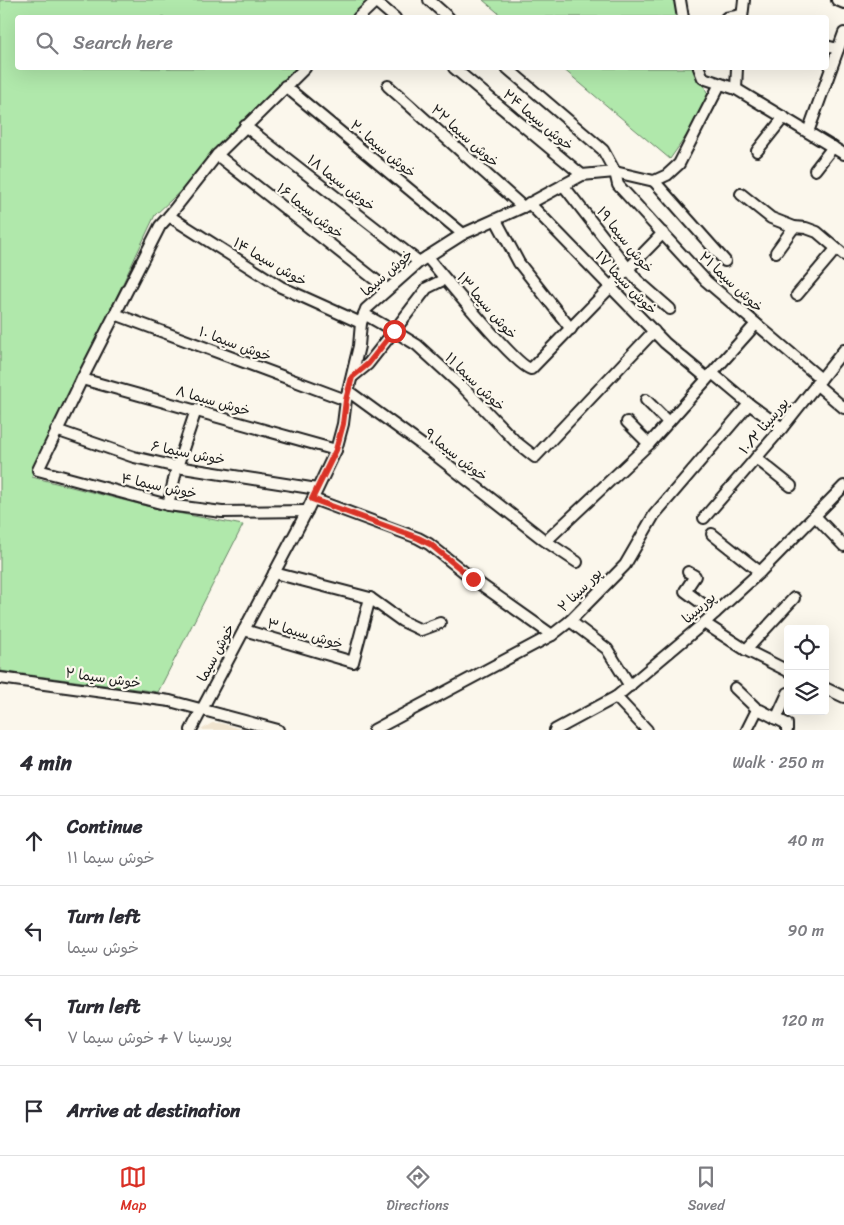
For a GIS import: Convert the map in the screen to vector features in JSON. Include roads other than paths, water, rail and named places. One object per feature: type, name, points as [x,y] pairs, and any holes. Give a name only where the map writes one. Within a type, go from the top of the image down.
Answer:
[{"type":"street","points":[[429,0],[446,15]]},
{"type":"street","points":[[680,0],[682,15]]},
{"type":"street","points":[[742,15],[744,0]]},
{"type":"street","points":[[837,0],[844,3]]},
{"type":"street","points":[[361,15],[376,1],[392,15]]},
{"type":"street","points":[[808,132],[844,35]]},
{"type":"street","points":[[829,47],[838,49]]},
{"type":"street","points":[[56,430],[160,226],[170,216],[217,155],[302,70]]},
{"type":"street","name":"خوش سیما ۲۴","points":[[456,70],[582,175]]},
{"type":"street","name":"خوش سیما ۲۱","points":[[509,70],[603,150],[615,172],[618,185],[706,281],[756,324],[844,408]]},
{"type":"street","points":[[700,70],[703,78],[736,89],[844,154]]},
{"type":"street","points":[[736,70],[736,89]]},
{"type":"street","points":[[720,84],[679,164],[667,175],[654,181],[725,261]]},
{"type":"street","name":"خوش سیما ۲۰","points":[[285,86],[463,234]]},
{"type":"street","name":"خوش سیما ۲۲","points":[[388,86],[526,205]]},
{"type":"street","points":[[757,152],[784,117]]},
{"type":"street","name":"خوش سیما ۱۸","points":[[245,126],[423,259]]},
{"type":"street","points":[[815,170],[832,146]]},
{"type":"street","name":"خوش سیما ۱۶","points":[[217,155],[387,289]]},
{"type":"street","name":"خوش سیما","points":[[191,730],[307,511],[336,450],[366,309],[423,259],[463,234],[496,220],[582,175],[615,172],[654,181]]},
{"type":"street","name":"خوش سیما ۱۹","points":[[563,185],[637,280],[670,309]]},
{"type":"street","points":[[741,194],[771,218],[817,232],[840,252],[797,295]]},
{"type":"street","name":"خوش سیما ۱۷","points":[[526,205],[611,286],[665,343],[782,428]]},
{"type":"street","name":"خوش سیما ۱۴","points":[[170,216],[281,287],[363,318]]},
{"type":"street","points":[[496,220],[518,263],[571,329],[627,268],[663,233]]},
{"type":"street","points":[[776,252],[794,226]]},
{"type":"street","name":"خوش سیما ۱۳","points":[[423,259],[445,279],[525,368],[531,369],[571,329]]},
{"type":"street","points":[[352,377],[368,364],[427,288],[445,279]]},
{"type":"street","name":"خوش سیما ۱۰","points":[[115,314],[347,396]]},
{"type":"street","name":"خوش سیما ۱۱","points":[[363,318],[394,331],[417,345],[464,388],[516,442],[535,457],[654,331]]},
{"type":"street","points":[[546,541],[649,444],[756,324]]},
{"type":"street","name":"پورسینا ۱۰/۲","points":[[704,518],[782,428],[844,350]]},
{"type":"street","name":"خوش سیما ۸","points":[[82,379],[336,450]]},
{"type":"street","name":"خوش سیما ۹","points":[[347,396],[429,450],[502,508],[577,562]]},
{"type":"street","points":[[646,400],[668,422]]},
{"type":"street","name":"پور سینا ۲","points":[[374,730],[552,635],[570,621],[624,565],[654,515],[749,404]]},
{"type":"street","points":[[168,505],[177,466],[196,410]]},
{"type":"street","points":[[627,422],[649,444]]},
{"type":"street","name":"خوش سیما ۶","points":[[56,430],[134,457],[317,489]]},
{"type":"street","name":"خوش سیما ۴","points":[[56,430],[38,470],[168,505],[222,512],[307,511]]},
{"type":"street","points":[[756,458],[791,486]]},
{"type":"street","name":"پورسینا","points":[[561,729],[616,697],[630,686],[760,572],[842,490]]},
{"type":"street","points":[[312,499],[430,544],[473,579],[552,635]]},
{"type":"street","points":[[814,516],[844,546]]},
{"type":"street","points":[[712,534],[760,572]]},
{"type":"street","points":[[688,572],[695,576],[685,591],[715,613]]},
{"type":"street","points":[[274,573],[370,598],[402,621],[421,630],[440,623]]},
{"type":"street","name":"خوش سیما ۳","points":[[244,630],[353,662],[370,598]]},
{"type":"street","points":[[746,650],[794,598]]},
{"type":"street","points":[[570,621],[607,649],[630,686]]},
{"type":"street","points":[[704,623],[746,650],[786,670]]},
{"type":"street","name":"خوش سیما ۲","points":[[0,678],[170,701],[202,710]]},
{"type":"street","points":[[735,688],[758,710],[787,724],[788,730]]},
{"type":"street","points":[[829,690],[844,697]]},
{"type":"street","points":[[616,697],[647,730]]},
{"type":"street","points":[[776,719],[784,702]]},
{"type":"street","points":[[202,710],[278,730]]},
{"type":"street","points":[[747,730],[758,710]]}]
